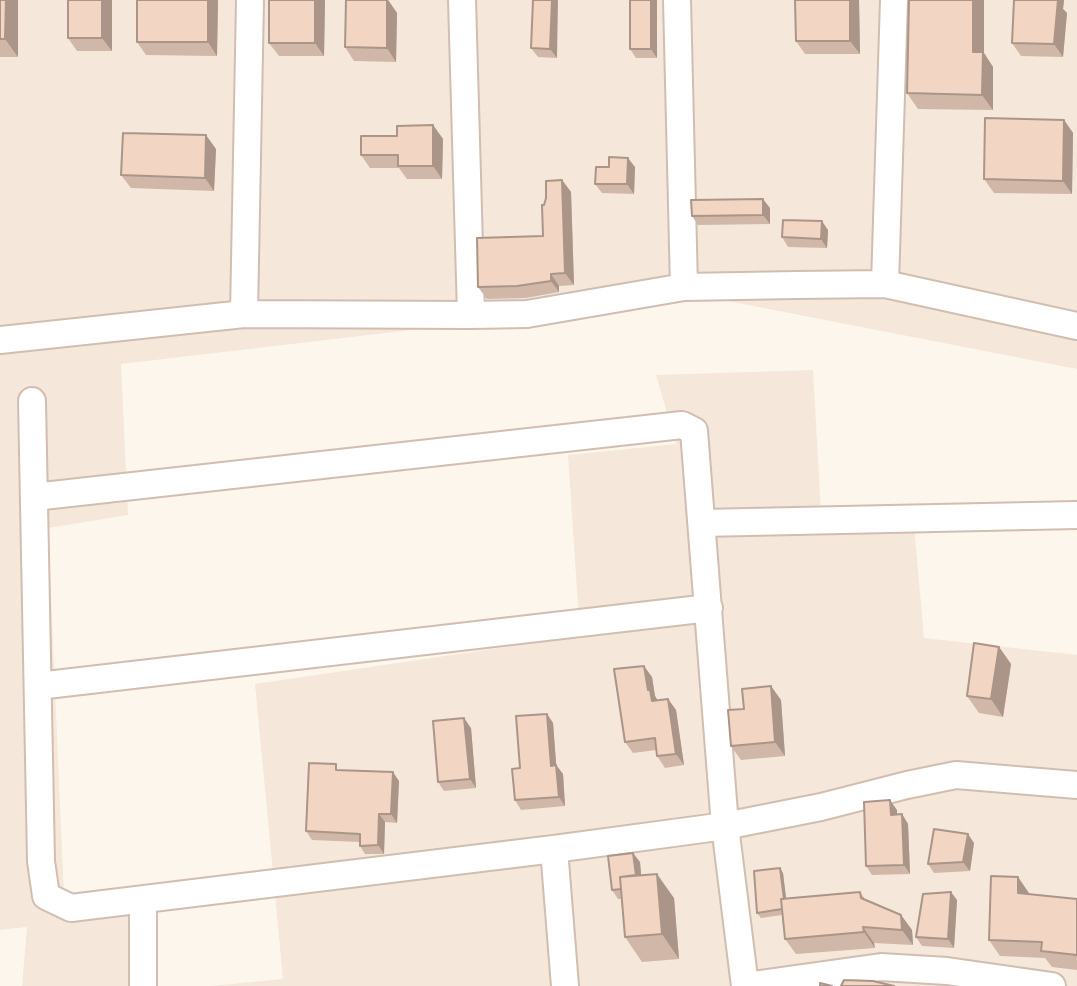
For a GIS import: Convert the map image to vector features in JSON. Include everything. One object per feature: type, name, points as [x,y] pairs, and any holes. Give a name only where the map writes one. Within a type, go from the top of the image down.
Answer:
[{"type":"street","points":[[244,314],[250,0]]},
{"type":"street","points":[[462,0],[471,315]]},
{"type":"street","points":[[677,0],[684,287]]},
{"type":"street","points":[[885,284],[894,0]]},
{"type":"street","points":[[0,340],[244,314],[527,314],[684,287],[885,284],[1077,326]]},
{"type":"street","points":[[32,401],[41,861],[46,896],[71,908],[725,826],[821,807],[956,775],[1077,785]]},
{"type":"street","points":[[34,497],[682,425],[694,431],[725,826],[745,986],[881,967],[947,971],[1052,986]]},
{"type":"street","points":[[702,523],[1077,515]]},
{"type":"street","points":[[38,686],[709,608]]},
{"type":"street","points":[[554,849],[565,986]]},
{"type":"street","points":[[143,900],[143,986]]},
{"type":"shaded area","points":[[0,0],[1077,0],[1077,369],[702,296],[121,364],[128,515],[48,528],[64,897],[157,891],[156,986],[22,986],[27,927],[0,930]]},
{"type":"shaded area","points":[[813,370],[821,513],[913,513],[924,638],[1077,655],[1077,986],[211,986],[283,979],[255,684],[580,636],[568,455],[676,444],[656,375]]},
{"type":"building","points":[[0,0],[6,0],[5,39],[0,39]]},
{"type":"building","points":[[68,0],[102,0],[102,38],[68,38]]},
{"type":"building","points":[[137,0],[208,0],[208,42],[137,42]]},
{"type":"building","points":[[269,0],[315,0],[315,43],[269,43]]},
{"type":"building","points":[[346,0],[387,0],[387,48],[345,47]]},
{"type":"building","points":[[533,0],[552,0],[550,49],[531,48]]},
{"type":"building","points":[[630,0],[651,0],[651,49],[630,49]]},
{"type":"building","points":[[795,0],[850,0],[850,41],[796,41]]},
{"type":"building","points":[[909,0],[973,0],[973,52],[983,52],[982,95],[907,93]]},
{"type":"building","points":[[1014,0],[1058,0],[1054,44],[1012,43]]},
{"type":"building","points":[[985,118],[1064,120],[1063,181],[984,179]]},
{"type":"building","points":[[433,125],[433,166],[398,166],[398,155],[361,155],[361,136],[397,136],[397,126]]},
{"type":"building","points":[[123,133],[206,135],[205,178],[121,175]]},
{"type":"building","points":[[609,157],[628,158],[627,184],[595,184],[596,167],[609,167]]},
{"type":"building","points":[[562,180],[565,273],[551,274],[551,281],[517,286],[478,287],[477,238],[543,236],[542,205],[546,198],[546,181]]},
{"type":"building","points":[[763,199],[763,215],[692,216],[691,200]]},
{"type":"building","points":[[783,220],[822,221],[821,239],[782,237]]},
{"type":"building","points":[[974,643],[999,647],[991,699],[967,696]]},
{"type":"building","points":[[644,666],[652,701],[668,699],[676,754],[657,756],[655,738],[625,742],[614,669]]},
{"type":"building","points":[[771,686],[775,742],[731,746],[728,710],[744,709],[742,689]]},
{"type":"building","points":[[547,714],[551,766],[556,765],[559,797],[515,800],[512,769],[520,768],[516,716]]},
{"type":"building","points":[[464,718],[470,779],[438,782],[433,721]]},
{"type":"building","points":[[309,763],[336,764],[336,770],[393,772],[391,814],[379,814],[378,845],[360,846],[360,834],[306,831]]},
{"type":"building","points":[[890,800],[891,815],[902,814],[904,865],[866,866],[864,802]]},
{"type":"building","points":[[934,829],[968,834],[963,862],[928,864]]},
{"type":"building","points":[[633,853],[636,875],[620,877],[621,889],[612,890],[608,856]]},
{"type":"building","points":[[780,868],[784,899],[781,899],[782,909],[757,913],[754,871]]},
{"type":"building","points":[[657,874],[662,934],[625,937],[620,877]]},
{"type":"building","points":[[991,876],[1018,877],[1018,893],[1077,899],[1077,955],[1041,951],[1042,942],[989,940]]},
{"type":"building","points":[[860,892],[861,898],[901,915],[902,930],[863,927],[864,932],[785,939],[781,899]]},
{"type":"building","points":[[951,892],[948,939],[916,937],[923,894]]},
{"type":"building","points":[[844,980],[873,981],[894,986],[841,986]]}]
